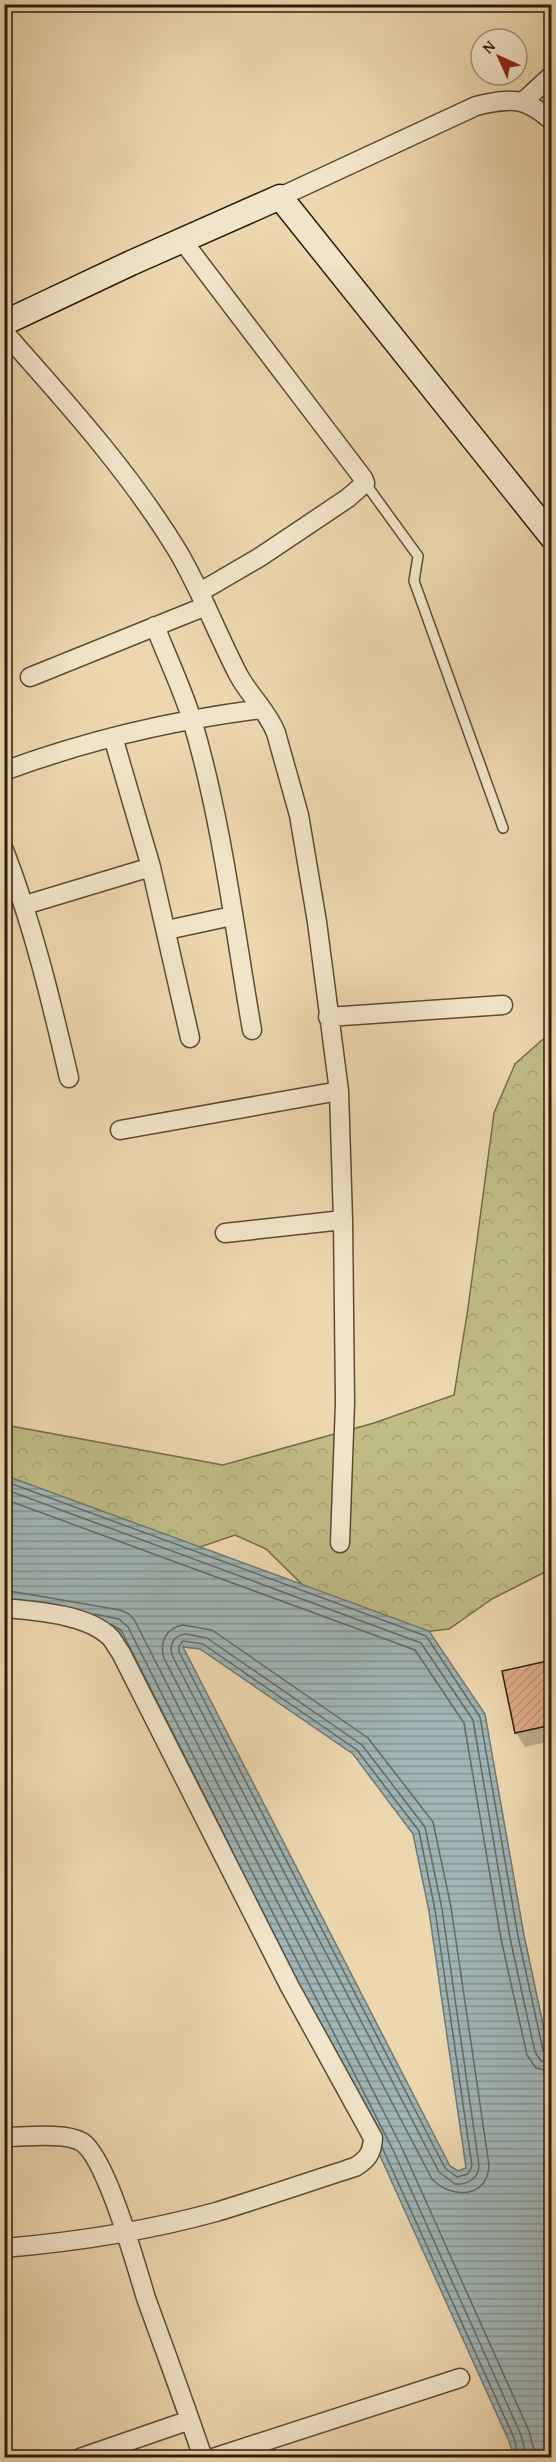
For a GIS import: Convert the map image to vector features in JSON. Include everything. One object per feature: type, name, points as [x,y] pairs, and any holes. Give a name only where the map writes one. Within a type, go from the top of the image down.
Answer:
[{"type":"street","points":[[524,101],[552,75]]},
{"type":"street","points":[[4,323],[476,106],[505,99],[524,101],[540,110],[552,121]]},
{"type":"street","points":[[280,197],[552,537]]},
{"type":"street","points":[[30,677],[155,626],[203,599],[270,550],[348,498],[365,483],[356,468],[182,240]]},
{"type":"street","points":[[4,333],[91,430],[137,490],[177,550],[240,678],[272,721],[276,733],[298,815],[316,922],[339,1091],[344,1220],[345,1403],[340,1543]]},
{"type":"street","points":[[155,626],[192,719],[213,808],[252,1030]]},
{"type":"street","points":[[4,771],[52,754],[113,737],[192,719],[262,709]]},
{"type":"street","points":[[113,737],[151,867],[190,1038]]},
{"type":"street","points":[[4,850],[25,905],[45,973],[69,1078]]},
{"type":"street","points":[[25,905],[151,867]]},
{"type":"street","points":[[167,930],[232,916]]},
{"type":"street","points":[[328,1017],[503,1005]]},
{"type":"street","points":[[120,1130],[339,1091]]},
{"type":"street","points":[[225,1233],[344,1220]]},
{"type":"street","points":[[4,1608],[76,1619],[94,1626],[110,1637],[121,1653],[290,1987],[373,2138],[372,2152],[355,2168],[214,2212],[127,2231],[51,2244],[4,2248]]},
{"type":"street","points":[[4,2137],[65,2137],[81,2142],[93,2154],[127,2231],[146,2296],[203,2457]]},
{"type":"street","points":[[213,2457],[460,2378]]},
{"type":"street","points":[[80,2457],[190,2420]]},
{"type":"lane","points":[[365,483],[418,556],[414,581],[503,828]]},
{"type":"green space","points":[[551,1035],[551,1569],[492,1599],[449,1629],[396,1635],[322,1604],[266,1549],[235,1535],[174,1556],[5,1494],[5,1425],[223,1465],[374,1423],[454,1395],[494,1113],[515,1064]]},
{"type":"water","points":[[4,1475],[429,1631],[485,1714],[524,1935],[551,2062],[551,2457],[514,2457],[509,2441],[381,2158],[116,1632],[5,1612]],"holes":[[[183,1647],[200,1649],[353,1754],[413,1834],[429,1911],[466,2168],[458,2171],[450,2166]]]},
{"type":"building","points":[[552,1660],[552,1725],[515,1733],[502,1671]]}]
